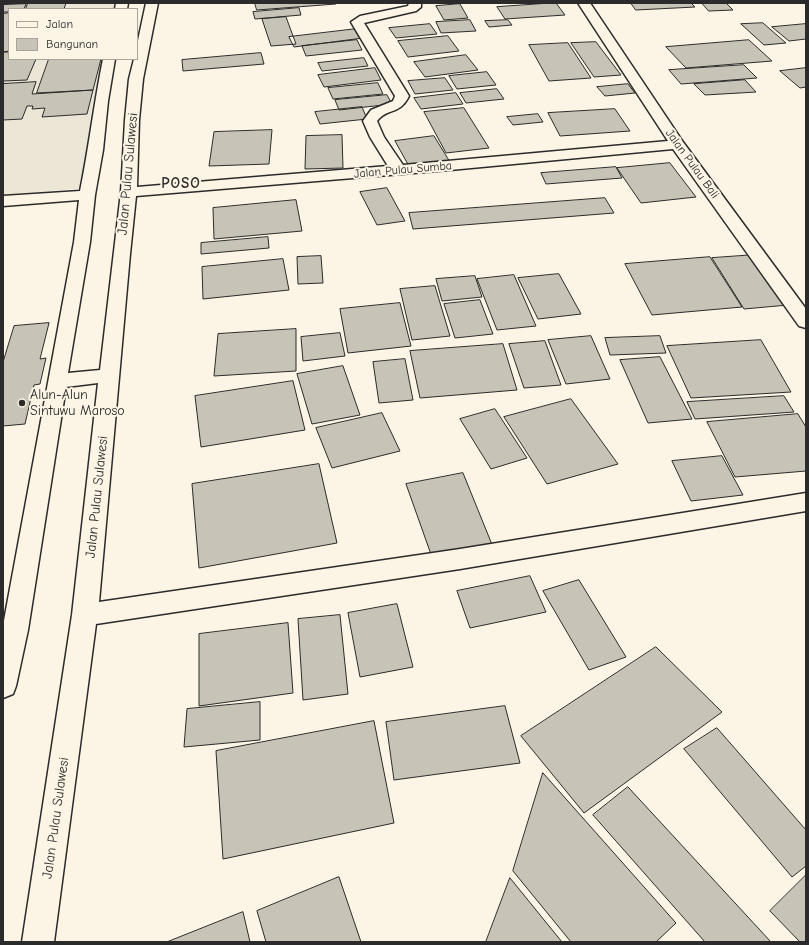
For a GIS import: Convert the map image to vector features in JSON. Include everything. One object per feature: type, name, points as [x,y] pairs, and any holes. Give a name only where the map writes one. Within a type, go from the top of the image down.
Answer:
[{"type":"street","name":"Jalan Pulau Sulawesi","points":[[38,942],[85,615],[121,254],[130,192],[132,120],[136,79],[152,3]]},
{"type":"street","points":[[398,170],[377,137],[370,121],[376,113],[398,104],[402,96],[357,22],[364,18],[412,9],[415,7],[415,3]]},
{"type":"street","name":"Jalan Pulau Bali","points":[[584,3],[676,144],[806,322]]},
{"type":"street","points":[[3,686],[9,631],[58,381],[82,242],[87,195],[96,150],[101,101],[109,60]]},
{"type":"street","name":"Jalan Pulau Sumba","points":[[130,192],[398,170],[676,144]]},
{"type":"street","points":[[3,202],[87,195]]},
{"type":"street","points":[[58,381],[109,375]]},
{"type":"street","points":[[85,615],[467,557],[806,502]]},
{"type":"shaded area","points":[[3,3],[121,3],[120,8],[8,8],[8,60],[110,60],[84,188],[3,195]]},
{"type":"building","points":[[28,3],[66,3],[64,8],[26,8]]},
{"type":"building","points":[[255,3],[336,3],[336,4],[257,10]]},
{"type":"building","points":[[556,3],[565,15],[505,19],[497,7]]},
{"type":"building","points":[[631,3],[691,3],[695,7],[636,10]]},
{"type":"building","points":[[702,3],[726,3],[733,10],[709,11]]},
{"type":"building","points":[[26,4],[24,8],[8,8],[8,12],[3,12],[3,5]]},
{"type":"building","points":[[460,4],[468,18],[444,20],[436,6]]},
{"type":"building","points":[[299,8],[301,15],[255,19],[253,12]]},
{"type":"building","points":[[8,13],[8,51],[3,52],[3,14]]},
{"type":"building","points":[[286,17],[296,44],[271,46],[262,19]]},
{"type":"building","points":[[470,20],[476,31],[441,33],[436,22]]},
{"type":"building","points":[[508,20],[512,25],[489,27],[485,21]]},
{"type":"building","points":[[763,23],[786,43],[764,45],[741,24]]},
{"type":"building","points":[[430,24],[437,34],[396,38],[389,28]]},
{"type":"building","points":[[806,24],[806,39],[789,41],[772,27]]},
{"type":"building","points":[[356,29],[363,38],[294,47],[289,37]]},
{"type":"building","points":[[448,36],[459,51],[408,57],[398,41]]},
{"type":"building","points":[[357,40],[362,50],[306,56],[302,46]]},
{"type":"building","points":[[749,40],[772,61],[686,68],[666,47]]},
{"type":"building","points":[[596,42],[621,75],[594,77],[571,43]]},
{"type":"building","points":[[568,43],[591,78],[549,81],[529,45]]},
{"type":"building","points":[[3,52],[8,52],[8,60],[36,60],[27,80],[3,81]]},
{"type":"building","points":[[261,53],[264,64],[183,71],[182,60]]},
{"type":"building","points":[[466,55],[478,70],[425,77],[414,62]]},
{"type":"building","points":[[364,58],[368,66],[322,71],[318,63]]},
{"type":"building","points":[[49,60],[101,60],[93,90],[37,93]]},
{"type":"building","points":[[744,65],[757,78],[681,84],[669,70]]},
{"type":"building","points":[[375,68],[381,80],[324,87],[318,75]]},
{"type":"building","points":[[806,68],[806,87],[800,88],[780,71]]},
{"type":"building","points":[[487,72],[496,85],[457,89],[449,76]]},
{"type":"building","points":[[445,78],[453,90],[415,94],[408,81]]},
{"type":"building","points":[[745,80],[756,92],[705,95],[694,84]]},
{"type":"building","points":[[36,82],[32,94],[93,90],[87,114],[42,117],[45,108],[32,109],[33,106],[27,106],[22,119],[3,120],[3,84]]},
{"type":"building","points":[[378,83],[383,94],[333,99],[328,88]]},
{"type":"building","points":[[628,84],[635,93],[605,96],[597,87]]},
{"type":"building","points":[[497,89],[504,99],[466,103],[460,93]]},
{"type":"building","points":[[456,93],[463,104],[421,109],[414,98]]},
{"type":"building","points":[[387,95],[392,104],[339,110],[335,100]]},
{"type":"building","points":[[362,107],[367,119],[320,124],[315,112]]},
{"type":"building","points":[[464,108],[489,148],[446,153],[424,112]]},
{"type":"building","points":[[615,109],[630,131],[560,136],[548,113]]},
{"type":"building","points":[[538,114],[543,122],[513,125],[507,117]]},
{"type":"building","points":[[272,130],[269,164],[209,166],[214,132]]},
{"type":"building","points":[[342,135],[343,168],[305,169],[306,136]]},
{"type":"building","points":[[434,136],[450,162],[410,168],[395,141]]},
{"type":"building","points":[[670,163],[696,197],[641,203],[617,168]]},
{"type":"building","points":[[616,167],[622,178],[546,184],[541,173]]},
{"type":"building","points":[[387,188],[405,221],[377,225],[360,192]]},
{"type":"building","points":[[605,198],[614,213],[413,229],[409,213]]},
{"type":"building","points":[[296,200],[302,231],[214,239],[213,208]]},
{"type":"building","points":[[268,237],[269,248],[201,254],[201,243]]},
{"type":"building","points":[[754,255],[788,305],[744,309],[712,258]]},
{"type":"building","points":[[321,256],[323,283],[298,284],[297,257]]},
{"type":"building","points":[[710,257],[742,307],[652,315],[625,264]]},
{"type":"building","points":[[283,259],[289,290],[203,299],[202,267]]},
{"type":"building","points":[[559,274],[581,314],[538,319],[518,278]]},
{"type":"building","points":[[514,275],[536,326],[497,330],[477,279]]},
{"type":"building","points":[[475,276],[482,297],[442,301],[436,279]]},
{"type":"building","points":[[435,286],[450,336],[412,340],[400,289]]},
{"type":"building","points":[[480,300],[493,334],[455,338],[444,304]]},
{"type":"building","points":[[400,303],[411,346],[348,353],[340,309]]},
{"type":"building","points":[[49,323],[40,359],[46,358],[40,384],[34,385],[25,424],[3,426],[3,362],[14,326]]},
{"type":"building","points":[[296,329],[296,371],[214,376],[218,334]]},
{"type":"building","points":[[340,333],[345,356],[303,361],[301,337]]},
{"type":"building","points":[[591,336],[610,379],[566,384],[548,340]]},
{"type":"building","points":[[660,336],[666,353],[610,355],[605,338]]},
{"type":"building","points":[[761,340],[791,392],[691,398],[667,346]]},
{"type":"building","points":[[545,341],[561,385],[524,388],[509,344]]},
{"type":"building","points":[[503,344],[517,390],[420,398],[410,351]]},
{"type":"building","points":[[660,357],[692,419],[648,423],[620,360]]},
{"type":"building","points":[[405,359],[413,400],[379,403],[373,362]]},
{"type":"building","points":[[343,366],[360,415],[312,424],[297,374]]},
{"type":"building","points":[[293,381],[305,430],[201,447],[195,396]]},
{"type":"building","points":[[784,396],[794,412],[695,419],[687,402]]},
{"type":"building","points":[[571,399],[618,464],[547,484],[504,417]]},
{"type":"building","points":[[495,409],[527,458],[491,469],[460,419]]},
{"type":"building","points":[[382,413],[400,451],[332,468],[316,428]]},
{"type":"building","points":[[798,414],[806,427],[806,471],[735,477],[707,422]]},
{"type":"building","points":[[722,456],[743,495],[691,501],[672,461]]},
{"type":"building","points":[[319,464],[337,543],[199,568],[192,484]]},
{"type":"building","points":[[463,473],[493,547],[433,560],[406,484]]},
{"type":"building","points":[[530,576],[546,612],[470,628],[457,591]]},
{"type":"building","points":[[579,580],[626,657],[589,670],[543,591]]},
{"type":"building","points":[[397,604],[413,667],[360,677],[348,613]]},
{"type":"building","points":[[340,615],[348,694],[303,700],[298,619]]},
{"type":"building","points":[[288,623],[293,693],[199,706],[199,634]]},
{"type":"building","points":[[656,647],[722,712],[584,813],[521,736]]},
{"type":"building","points":[[260,702],[260,740],[184,747],[187,709]]},
{"type":"building","points":[[505,706],[520,763],[394,780],[386,722]]},
{"type":"building","points":[[374,721],[394,823],[223,859],[216,751]]},
{"type":"building","points":[[717,728],[806,830],[806,866],[792,877],[684,749]]},
{"type":"building","points":[[543,773],[676,923],[656,942],[571,942],[513,871]]},
{"type":"building","points":[[628,787],[771,942],[705,942],[593,815]]},
{"type":"building","points":[[806,875],[806,942],[800,942],[770,911]]},
{"type":"building","points":[[339,877],[361,942],[266,942],[257,911]]},
{"type":"building","points":[[510,878],[562,942],[486,942]]},
{"type":"building","points":[[243,912],[250,942],[167,942]]},
{"type":"place","name":"Alun-Alun Sintuwu Maroso","points":[[22,403]]},
{"type":"district","name":"POSO","points":[[181,184]]}]
